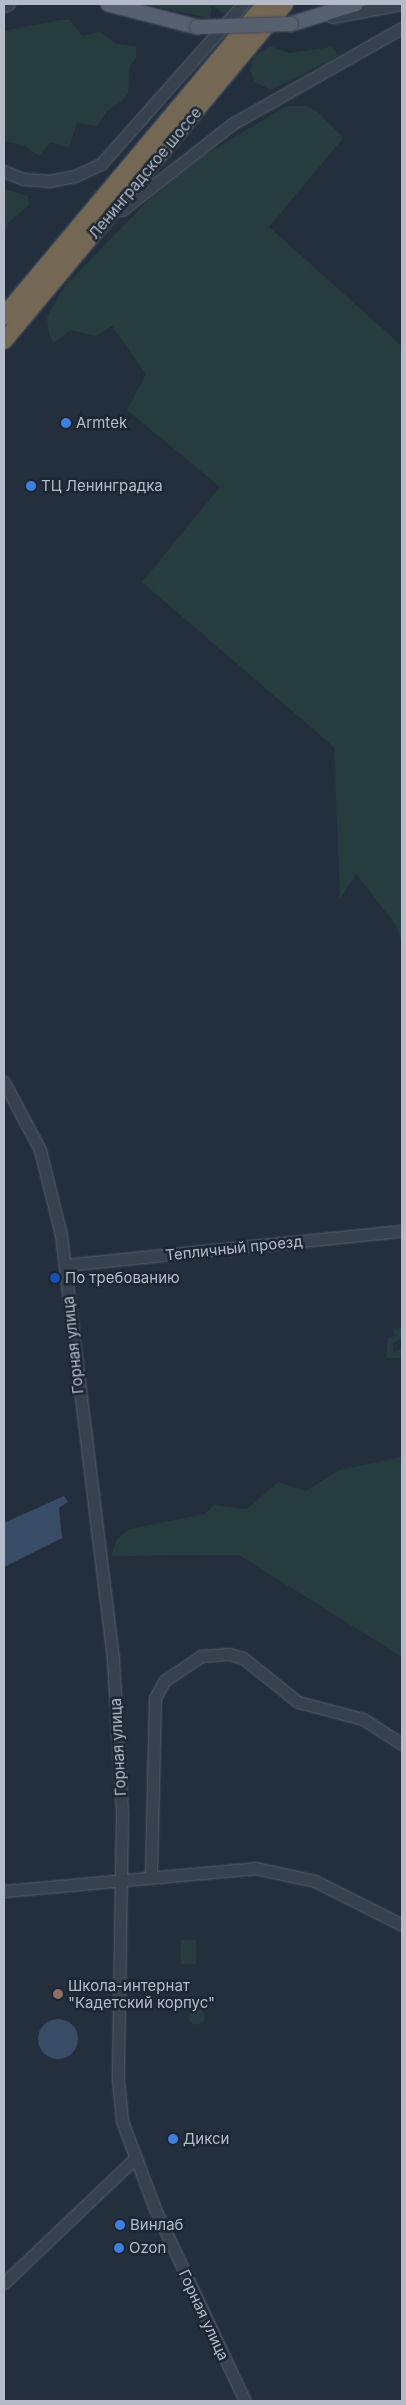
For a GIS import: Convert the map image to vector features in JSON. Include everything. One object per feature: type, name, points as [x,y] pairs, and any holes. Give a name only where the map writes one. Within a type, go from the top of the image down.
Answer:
[{"type":"highway","name":"Ленинградское шоссе","points":[[4,316],[264,4]]},
{"type":"highway","name":"Ленинградское шоссе","points":[[4,341],[284,4]]},
{"type":"main road","points":[[108,4],[133,13],[197,27],[291,24],[356,4]]},
{"type":"street","points":[[4,6],[8,4]]},
{"type":"street","points":[[101,4],[133,13]]},
{"type":"street","points":[[4,171],[23,179],[50,181],[75,176],[101,164],[243,4]]},
{"type":"street","points":[[291,24],[402,4]]},
{"type":"street","points":[[74,257],[137,195],[232,124],[402,28]]},
{"type":"street","name":"Горная улица","points":[[4,1082],[40,1150],[65,1265],[113,1660],[122,1880],[119,2103],[134,2159],[245,2401]]},
{"type":"street","name":"Тепличный проезд","points":[[65,1265],[402,1231]]},
{"type":"street","points":[[151,1874],[155,1698],[164,1682],[201,1656],[229,1654],[243,1658],[298,1702],[363,1718],[402,1744]]},
{"type":"street","points":[[4,1891],[122,1880],[151,1874],[255,1868],[284,1871],[402,1925]]},
{"type":"street","points":[[4,2282],[134,2159]]},
{"type":"green space","points":[[142,4],[234,4],[225,15],[212,6],[210,18]]},
{"type":"green space","points":[[60,20],[70,20],[82,36],[100,32],[116,44],[136,46],[136,58],[130,66],[128,93],[122,101],[107,111],[97,126],[77,123],[69,148],[51,142],[39,156],[24,145],[4,141],[4,31]]},
{"type":"green space","points":[[270,46],[289,53],[332,47],[339,56],[271,90],[255,82],[250,70],[254,56]]},
{"type":"green space","points":[[286,106],[306,106],[318,112],[343,138],[269,227],[402,346],[402,944],[396,925],[356,874],[340,899],[334,747],[142,582],[220,487],[127,410],[146,374],[112,326],[96,336],[70,330],[54,343],[49,335],[47,317],[64,287],[150,198],[204,156]]},
{"type":"green space","points":[[4,189],[28,196],[29,205],[7,224],[4,244]]},
{"type":"green space","points":[[402,1327],[402,1338],[392,1344],[394,1352],[402,1348],[402,1358],[386,1358],[388,1337],[395,1336],[393,1329]]},
{"type":"green space","points":[[402,1457],[402,1657],[239,1555],[111,1556],[117,1539],[130,1529],[205,1514],[214,1505],[247,1509],[278,1482],[306,1491],[339,1470]]},
{"type":"green space","points":[[181,1940],[196,1940],[196,1964],[181,1964]]},
{"type":"green space","points":[[197,2009],[203,2011],[205,2017],[203,2023],[197,2025],[191,2023],[189,2017],[191,2011]]},
{"type":"water","points":[[64,1496],[68,1502],[59,1508],[62,1538],[4,1567],[4,1523]]},
{"type":"water","points":[[54,2019],[62,2019],[69,2022],[75,2028],[78,2039],[75,2050],[69,2056],[62,2059],[54,2059],[47,2056],[41,2050],[38,2043],[38,2035],[41,2028],[47,2022]]},
{"type":"place","name":"Armtek","points":[[66,423]]},
{"type":"place","name":"ТЦ Ленинградка","points":[[31,486]]},
{"type":"place","name":"По требованию","points":[[55,1278]]},
{"type":"place","name":"Школа-интернат \"Кадетский корпус\"","points":[[58,1994]]},
{"type":"place","name":"Дикси","points":[[173,2139]]},
{"type":"place","name":"Винлаб","points":[[120,2225]]},
{"type":"place","name":"Ozon","points":[[119,2248]]}]
